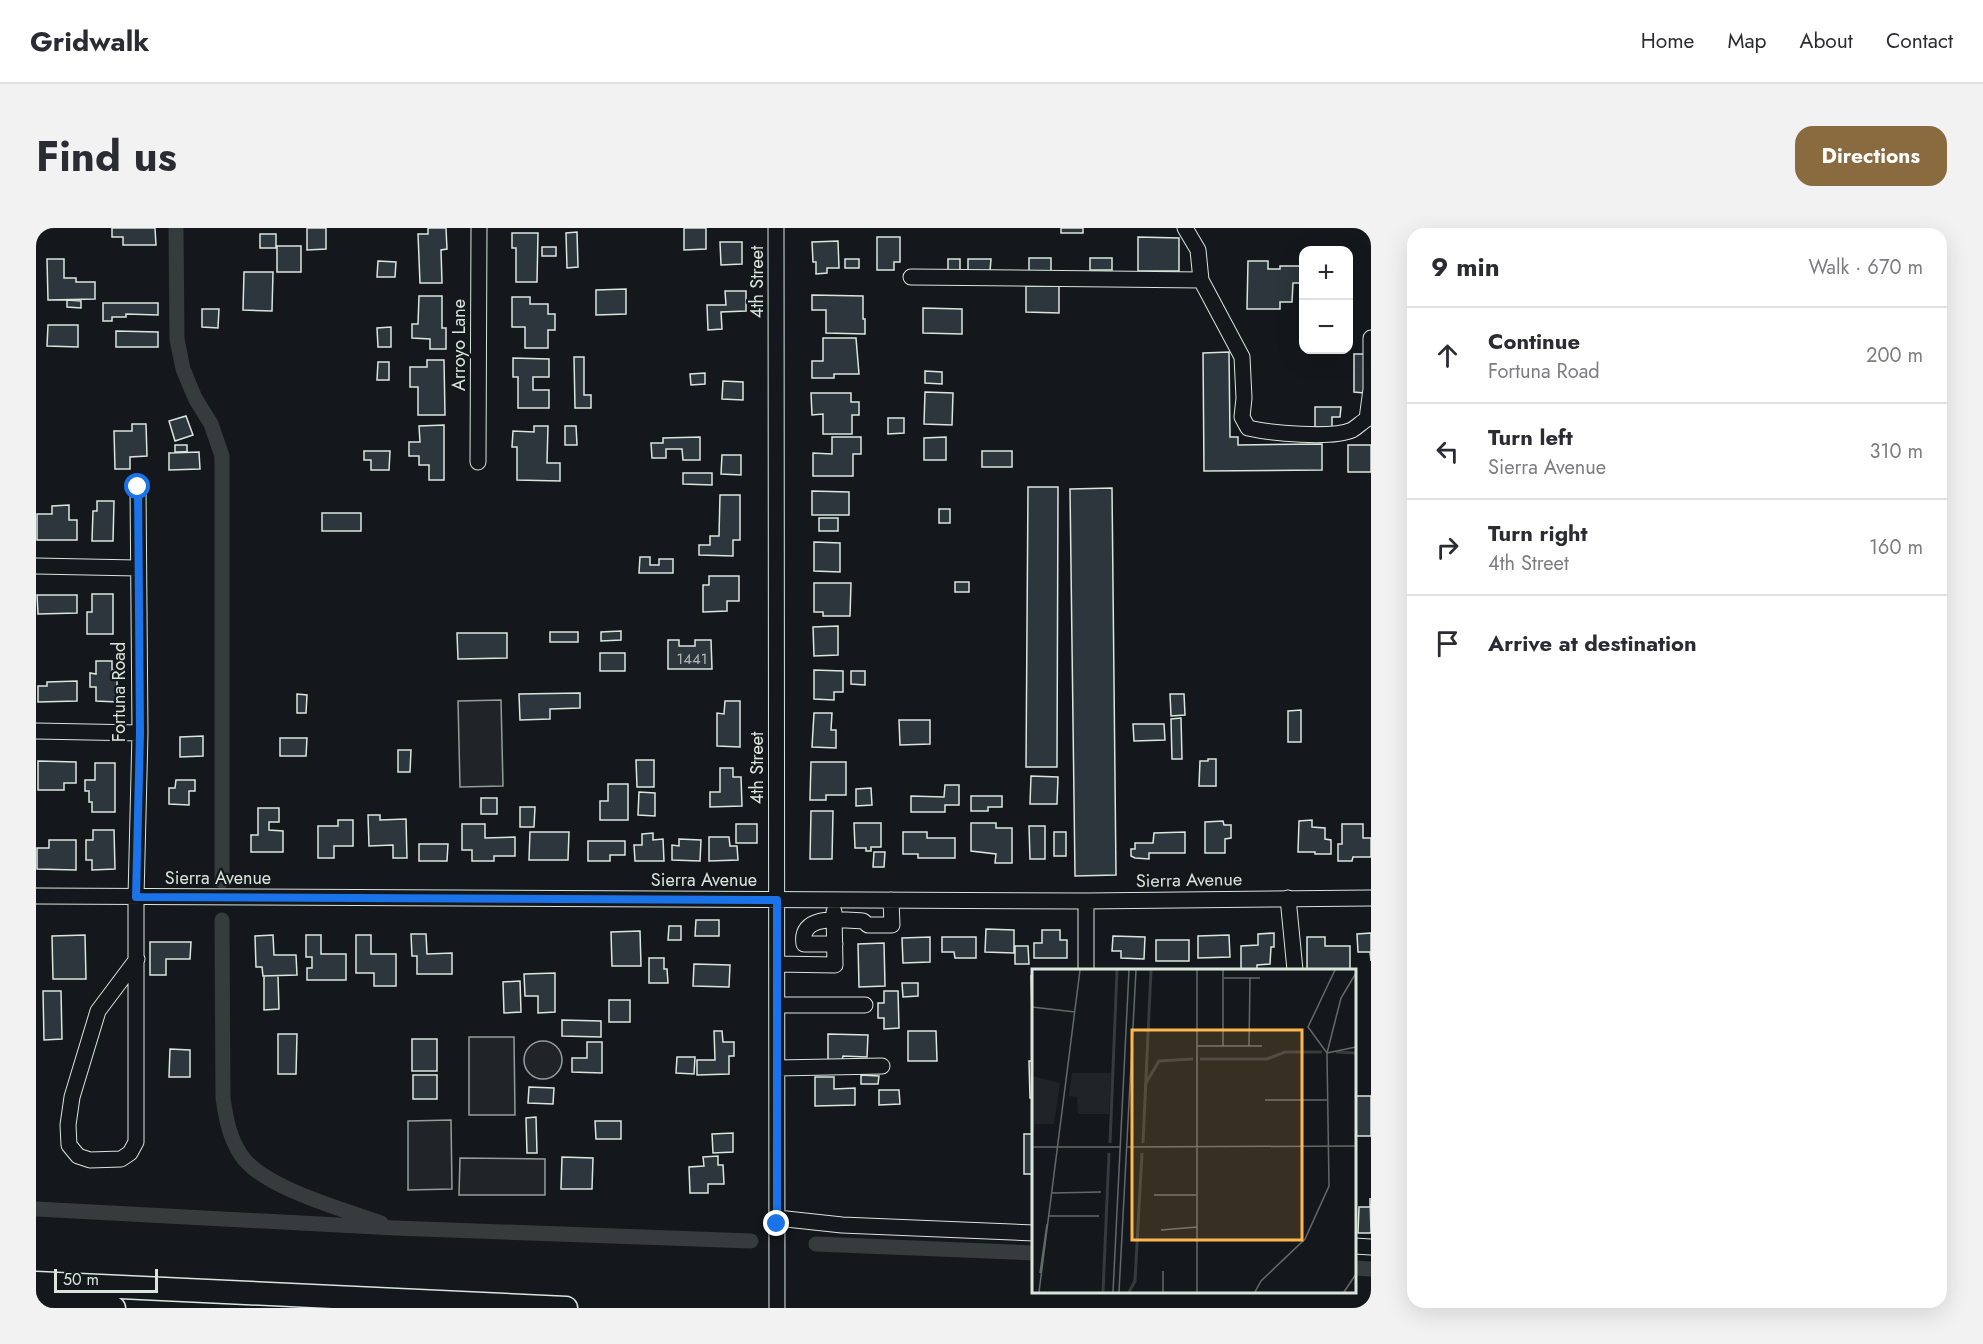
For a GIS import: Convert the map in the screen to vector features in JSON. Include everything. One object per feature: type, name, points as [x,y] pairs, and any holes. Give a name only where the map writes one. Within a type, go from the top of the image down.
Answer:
[{"type":"highway","points":[[36,1283],[566,1308]]},
{"type":"highway","points":[[36,1302],[142,1289]]},
{"type":"highway","points":[[36,1302],[114,1308]]},
{"type":"street","name":"Arroyo Lane","points":[[478,462],[479,228]]},
{"type":"street","name":"4th Street","points":[[776,228],[777,1308]]},
{"type":"street","points":[[1185,228],[1198,250],[1201,280],[1242,357],[1244,398],[1242,417],[1248,428],[1260,431],[1325,435],[1351,430],[1367,419],[1371,389],[1371,338]]},
{"type":"street","points":[[911,277],[1201,280]]},
{"type":"street","name":"Fortuna Road","points":[[136,959],[98,1011],[72,1096],[68,1125],[69,1145],[78,1156],[90,1160],[122,1159],[130,1153],[136,1142],[136,959],[136,897],[140,733],[138,487]]},
{"type":"street","points":[[36,566],[138,568]]},
{"type":"street","points":[[36,731],[140,733]]},
{"type":"street","name":"Sierra Avenue","points":[[36,896],[1086,901],[1371,898]]},
{"type":"street","points":[[1288,898],[1295,969]]},
{"type":"street","points":[[777,964],[835,965],[834,900]]},
{"type":"street","points":[[834,931],[863,921],[868,925],[892,925],[891,900]]},
{"type":"street","points":[[1086,901],[1086,969]]},
{"type":"street","points":[[777,1005],[865,1005]]},
{"type":"street","points":[[777,1068],[882,1066]]},
{"type":"street","points":[[777,1221],[842,1226],[1032,1233]]},
{"type":"street","points":[[1356,1246],[1371,1247]]},
{"type":"shaded area","points":[[501,700],[503,786],[460,787],[458,701]]},
{"type":"shaded area","points":[[469,1037],[514,1037],[515,1115],[469,1115]]},
{"type":"shaded area","points":[[543,1041],[557,1046],[562,1060],[557,1074],[543,1079],[529,1074],[524,1060],[529,1046]]},
{"type":"shaded area","points":[[451,1120],[452,1189],[408,1190],[408,1121]]},
{"type":"shaded area","points":[[460,1158],[545,1159],[545,1195],[459,1195]]},
{"type":"building","points":[[112,228],[155,228],[156,245],[123,245],[123,237],[112,237]]},
{"type":"building","points":[[307,228],[326,228],[326,249],[307,250]]},
{"type":"building","points":[[428,228],[446,228],[447,249],[441,250],[442,283],[420,283],[418,234],[428,234]]},
{"type":"building","points":[[684,228],[706,228],[706,249],[684,250]]},
{"type":"building","points":[[1061,228],[1083,228],[1083,233],[1061,233]]},
{"type":"building","points":[[577,232],[578,267],[567,268],[566,233]]},
{"type":"building","points":[[512,233],[538,233],[537,282],[516,282],[516,248],[512,248]]},
{"type":"building","points":[[260,234],[276,234],[276,248],[260,248]]},
{"type":"building","points":[[877,237],[900,237],[900,262],[894,262],[894,270],[877,270]]},
{"type":"building","points":[[1138,237],[1179,238],[1179,271],[1138,271]]},
{"type":"building","points":[[838,241],[839,268],[827,268],[827,273],[816,274],[812,242]]},
{"type":"building","points":[[720,242],[742,242],[742,264],[721,265]]},
{"type":"building","points":[[277,246],[301,246],[301,272],[277,272]]},
{"type":"building","points":[[542,247],[556,247],[556,256],[542,256]]},
{"type":"building","points":[[1029,258],[1051,258],[1051,271],[1029,271]]},
{"type":"building","points":[[1090,258],[1112,258],[1112,270],[1090,270]]},
{"type":"building","points":[[47,259],[64,259],[64,278],[76,278],[76,282],[95,282],[95,299],[48,300]]},
{"type":"building","points":[[845,259],[859,259],[859,268],[845,268]]},
{"type":"building","points":[[948,259],[960,259],[960,271],[948,271]]},
{"type":"building","points":[[968,259],[991,259],[990,271],[968,271]]},
{"type":"building","points":[[378,261],[396,262],[395,277],[377,277]]},
{"type":"building","points":[[1248,261],[1268,261],[1268,269],[1280,269],[1280,266],[1299,266],[1299,283],[1293,283],[1292,302],[1280,302],[1280,309],[1247,309]]},
{"type":"building","points":[[244,272],[273,272],[272,311],[243,310]]},
{"type":"building","points":[[1026,286],[1059,286],[1059,313],[1026,312]]},
{"type":"building","points":[[626,289],[626,314],[596,315],[596,290]]},
{"type":"building","points":[[725,291],[746,291],[746,311],[721,312],[722,329],[708,330],[707,305],[726,305]]},
{"type":"building","points":[[812,295],[863,296],[865,334],[826,333],[826,310],[812,310]]},
{"type":"building","points":[[419,296],[442,296],[442,328],[446,328],[446,349],[430,349],[430,339],[412,338],[412,324],[418,324]]},
{"type":"building","points":[[512,297],[530,297],[530,304],[548,304],[548,314],[555,314],[555,330],[548,330],[548,348],[525,348],[525,327],[512,327]]},
{"type":"building","points":[[67,300],[81,301],[81,308],[67,307]]},
{"type":"building","points":[[103,303],[158,303],[158,315],[126,314],[126,317],[112,317],[112,321],[103,321]]},
{"type":"building","points":[[923,308],[962,309],[962,334],[923,333]]},
{"type":"building","points":[[202,309],[219,309],[218,328],[202,327]]},
{"type":"building","points":[[48,325],[78,325],[78,347],[47,346]]},
{"type":"building","points":[[391,327],[391,347],[378,347],[377,328]]},
{"type":"building","points":[[116,331],[158,332],[158,347],[116,347]]},
{"type":"building","points":[[823,338],[856,338],[859,374],[834,374],[834,378],[812,378],[812,361],[823,361]]},
{"type":"building","points":[[1229,352],[1230,437],[1238,437],[1238,445],[1322,444],[1322,470],[1204,471],[1203,353]]},
{"type":"building","points":[[1354,354],[1364,354],[1364,393],[1354,392]]},
{"type":"building","points":[[574,357],[584,357],[584,395],[591,395],[591,408],[575,408]]},
{"type":"building","points":[[513,358],[549,359],[549,377],[533,377],[533,390],[549,390],[549,408],[518,408],[518,377],[513,377]]},
{"type":"building","points":[[427,360],[444,360],[445,415],[418,415],[418,387],[410,387],[410,367],[427,367]]},
{"type":"building","points":[[378,362],[389,362],[389,380],[377,380]]},
{"type":"building","points":[[925,371],[942,372],[942,384],[925,383]]},
{"type":"building","points":[[705,373],[705,384],[691,385],[690,374]]},
{"type":"building","points":[[723,381],[743,382],[743,400],[722,399]]},
{"type":"building","points":[[925,392],[953,393],[952,425],[924,424]]},
{"type":"building","points":[[811,393],[851,393],[851,402],[859,402],[859,415],[852,415],[852,434],[823,434],[823,414],[812,415]]},
{"type":"building","points":[[1315,407],[1341,407],[1340,417],[1332,417],[1332,427],[1315,427]]},
{"type":"building","points":[[186,416],[193,435],[175,441],[169,421]]},
{"type":"building","points":[[888,418],[904,418],[904,433],[888,434]]},
{"type":"building","points":[[132,424],[146,424],[147,456],[130,457],[130,469],[115,469],[114,431],[132,431]]},
{"type":"building","points":[[444,425],[444,480],[429,480],[429,465],[419,465],[419,456],[409,456],[409,442],[420,442],[419,426]]},
{"type":"building","points":[[534,426],[548,426],[547,463],[560,463],[560,481],[517,480],[517,447],[512,447],[513,431],[534,432]]},
{"type":"building","points":[[565,426],[576,426],[577,445],[565,445]]},
{"type":"building","points":[[700,437],[700,460],[683,460],[682,449],[666,449],[666,458],[652,458],[651,443],[663,443],[663,438]]},
{"type":"building","points":[[832,437],[861,437],[861,454],[853,454],[853,476],[813,476],[813,453],[832,454]]},
{"type":"building","points":[[946,437],[946,460],[924,460],[924,438]]},
{"type":"building","points":[[175,445],[187,445],[187,452],[175,452]]},
{"type":"building","points":[[1348,445],[1371,445],[1371,472],[1348,472]]},
{"type":"building","points":[[364,451],[390,451],[389,470],[371,470],[371,460],[364,460]]},
{"type":"building","points":[[982,451],[1012,451],[1012,467],[982,467]]},
{"type":"building","points":[[199,452],[200,469],[169,470],[169,453]]},
{"type":"building","points":[[722,455],[741,455],[741,475],[721,474]]},
{"type":"building","points":[[683,473],[712,473],[712,485],[683,484]]},
{"type":"building","points":[[1028,487],[1058,487],[1057,767],[1026,767]]},
{"type":"building","points":[[1112,488],[1116,875],[1075,876],[1070,489]]},
{"type":"building","points":[[812,491],[849,492],[849,515],[812,515]]},
{"type":"building","points":[[720,495],[740,495],[740,540],[733,540],[733,556],[699,555],[699,545],[710,545],[710,536],[719,536]]},
{"type":"building","points":[[97,501],[114,501],[113,541],[92,541],[93,511],[97,511]]},
{"type":"building","points":[[69,505],[69,520],[77,520],[77,540],[37,540],[37,514],[52,514],[52,506]]},
{"type":"building","points":[[939,509],[950,509],[950,523],[939,523]]},
{"type":"building","points":[[322,513],[361,513],[361,531],[322,531]]},
{"type":"building","points":[[819,518],[838,518],[838,531],[819,531]]},
{"type":"building","points":[[814,542],[840,543],[840,572],[814,571]]},
{"type":"building","points":[[640,557],[650,557],[650,565],[659,565],[659,559],[673,559],[673,573],[639,573]]},
{"type":"building","points":[[709,576],[739,576],[739,601],[727,601],[727,611],[703,612],[703,585],[709,585]]},
{"type":"building","points":[[955,582],[969,582],[969,592],[955,592]]},
{"type":"building","points":[[814,583],[851,583],[850,616],[823,616],[823,612],[814,612]]},
{"type":"building","points":[[92,594],[113,594],[113,634],[87,634],[87,612],[92,612]]},
{"type":"building","points":[[37,595],[77,595],[77,613],[38,614]]},
{"type":"building","points":[[838,626],[838,655],[814,656],[813,627]]},
{"type":"building","points":[[621,631],[621,640],[601,641],[601,632]]},
{"type":"building","points":[[550,632],[578,632],[578,642],[550,642]]},
{"type":"building","points":[[457,633],[507,633],[507,658],[458,659]]},
{"type":"building","points":[[668,640],[679,640],[679,646],[695,646],[695,640],[711,640],[712,669],[668,669]]},
{"type":"building","points":[[600,653],[625,653],[625,671],[600,671]]},
{"type":"building","points":[[96,661],[112,661],[112,670],[117,670],[117,702],[96,701],[96,687],[90,687],[90,673],[96,674]]},
{"type":"building","points":[[814,670],[843,671],[843,692],[834,692],[834,700],[814,699]]},
{"type":"building","points":[[851,671],[865,671],[865,685],[851,684]]},
{"type":"building","points":[[77,681],[77,701],[38,702],[38,686],[47,686],[47,682]]},
{"type":"building","points":[[580,693],[580,708],[550,709],[550,719],[520,720],[519,694]]},
{"type":"building","points":[[297,694],[307,695],[306,713],[297,713]]},
{"type":"building","points":[[1170,694],[1184,694],[1185,715],[1171,716]]},
{"type":"building","points":[[725,701],[740,701],[740,747],[717,746],[717,713],[724,714]]},
{"type":"building","points":[[1301,710],[1301,742],[1288,742],[1288,711]]},
{"type":"building","points":[[814,713],[832,713],[831,730],[836,730],[836,748],[812,747]]},
{"type":"building","points":[[1181,718],[1182,759],[1172,759],[1171,719]]},
{"type":"building","points":[[899,720],[930,720],[930,744],[900,745]]},
{"type":"building","points":[[1133,724],[1164,724],[1165,740],[1134,741]]},
{"type":"building","points":[[203,736],[203,756],[180,757],[180,737]]},
{"type":"building","points":[[280,738],[307,738],[306,756],[280,756]]},
{"type":"building","points":[[398,750],[411,750],[410,772],[398,772]]},
{"type":"building","points":[[1208,759],[1216,759],[1216,786],[1199,786],[1200,761],[1208,761]]},
{"type":"building","points":[[636,760],[654,760],[654,787],[637,787]]},
{"type":"building","points":[[38,761],[76,762],[76,783],[64,783],[64,790],[38,790]]},
{"type":"building","points":[[811,762],[846,762],[846,795],[826,795],[826,800],[810,800]]},
{"type":"building","points":[[95,763],[115,763],[115,812],[92,812],[89,791],[85,791],[85,780],[95,780]]},
{"type":"building","points":[[720,768],[733,768],[733,777],[741,777],[742,806],[710,807],[710,792],[720,792]]},
{"type":"building","points":[[1031,776],[1058,777],[1057,804],[1030,804]]},
{"type":"building","points":[[176,780],[195,780],[195,791],[189,791],[189,805],[169,804],[169,788],[175,788]]},
{"type":"building","points":[[608,784],[628,784],[628,820],[600,820],[600,801],[608,801]]},
{"type":"building","points":[[945,785],[959,785],[959,805],[945,805],[945,812],[911,812],[911,796],[944,797]]},
{"type":"building","points":[[871,788],[872,805],[856,806],[856,789]]},
{"type":"building","points":[[639,792],[655,793],[655,816],[638,815]]},
{"type":"building","points":[[971,796],[1002,796],[1002,807],[988,807],[988,811],[971,811]]},
{"type":"building","points":[[481,798],[497,798],[497,814],[481,814]]},
{"type":"building","points":[[520,807],[535,807],[534,827],[520,827]]},
{"type":"building","points":[[258,808],[279,808],[279,822],[269,822],[269,830],[283,831],[283,852],[251,852],[251,835],[258,835]]},
{"type":"building","points":[[811,811],[833,811],[832,859],[810,859]]},
{"type":"building","points":[[368,815],[380,815],[380,820],[406,819],[407,858],[393,858],[393,845],[369,846]]},
{"type":"building","points":[[338,820],[353,820],[353,846],[334,846],[334,858],[318,858],[318,826],[338,826]]},
{"type":"building","points":[[1312,820],[1312,827],[1325,828],[1325,839],[1331,840],[1331,854],[1298,852],[1299,821]]},
{"type":"building","points":[[1223,821],[1224,825],[1231,825],[1231,838],[1225,839],[1225,853],[1205,853],[1205,822]]},
{"type":"building","points":[[854,823],[881,823],[881,847],[871,847],[871,851],[866,851],[866,848],[855,848]]},
{"type":"building","points":[[971,823],[996,823],[996,828],[1012,828],[1012,863],[995,863],[996,854],[971,851]]},
{"type":"building","points":[[462,824],[485,824],[485,838],[515,837],[515,856],[494,856],[494,861],[472,861],[472,850],[462,850]]},
{"type":"building","points":[[736,824],[757,824],[757,843],[736,843]]},
{"type":"building","points":[[1342,824],[1363,824],[1363,838],[1371,838],[1371,857],[1353,857],[1352,861],[1338,861],[1338,844],[1342,844]]},
{"type":"building","points":[[1029,826],[1045,826],[1045,859],[1030,859]]},
{"type":"building","points":[[93,830],[114,830],[115,869],[92,870],[92,860],[86,860],[86,840],[93,840]]},
{"type":"building","points":[[530,832],[569,832],[568,860],[529,860]]},
{"type":"building","points":[[903,832],[927,832],[927,838],[955,838],[955,858],[918,858],[918,854],[903,854]]},
{"type":"building","points":[[1054,832],[1066,832],[1066,856],[1054,856]]},
{"type":"building","points":[[1185,832],[1185,853],[1149,853],[1149,859],[1131,856],[1131,849],[1135,849],[1135,843],[1153,843],[1154,833]]},
{"type":"building","points":[[653,833],[653,840],[663,839],[664,861],[635,861],[634,845],[642,845],[642,834]]},
{"type":"building","points":[[709,837],[729,837],[730,846],[737,846],[738,860],[709,861]]},
{"type":"building","points":[[679,839],[701,840],[700,861],[672,860],[672,845],[679,846]]},
{"type":"building","points":[[49,840],[76,840],[76,870],[37,869],[37,848],[49,848]]},
{"type":"building","points":[[588,841],[625,841],[625,855],[610,855],[610,861],[588,861]]},
{"type":"building","points":[[419,844],[448,844],[447,861],[419,861]]},
{"type":"building","points":[[874,852],[885,852],[884,867],[873,867]]},
{"type":"building","points":[[696,920],[719,920],[719,936],[695,936]]},
{"type":"building","points":[[669,926],[681,926],[681,940],[668,940]]},
{"type":"building","points":[[986,929],[1014,930],[1014,953],[985,952]]},
{"type":"building","points":[[1042,930],[1060,930],[1060,940],[1067,940],[1067,958],[1034,958],[1034,943],[1042,943]]},
{"type":"building","points":[[640,931],[641,966],[612,966],[611,932]]},
{"type":"building","points":[[1274,933],[1270,964],[1257,965],[1257,969],[1241,969],[1241,946],[1258,945],[1258,934]]},
{"type":"building","points":[[1371,933],[1371,961],[1370,952],[1358,952],[1357,934]]},
{"type":"building","points":[[411,934],[426,934],[427,954],[452,953],[452,974],[417,974],[417,956],[412,956]]},
{"type":"building","points":[[85,935],[86,979],[53,979],[52,936]]},
{"type":"building","points":[[273,935],[274,955],[296,955],[297,975],[263,976],[262,967],[256,967],[255,936]]},
{"type":"building","points":[[306,935],[321,935],[321,954],[346,954],[346,980],[307,980],[307,968],[312,968],[312,957],[306,957]]},
{"type":"building","points":[[356,935],[371,935],[371,954],[396,954],[396,986],[374,986],[374,973],[356,973]]},
{"type":"building","points":[[1229,935],[1230,957],[1198,958],[1198,936]]},
{"type":"building","points":[[1113,936],[1145,937],[1144,959],[1121,958],[1121,951],[1112,951]]},
{"type":"building","points":[[930,937],[930,962],[903,963],[902,938]]},
{"type":"building","points":[[942,937],[976,937],[976,958],[955,958],[954,952],[942,952]]},
{"type":"building","points":[[1307,937],[1325,937],[1325,946],[1350,946],[1350,969],[1307,969]]},
{"type":"building","points":[[1156,940],[1189,940],[1189,961],[1156,961]]},
{"type":"building","points":[[150,942],[191,942],[190,959],[166,959],[166,975],[150,975]]},
{"type":"building","points":[[884,943],[885,986],[859,987],[858,944]]},
{"type":"building","points":[[1015,946],[1028,946],[1029,964],[1015,964]]},
{"type":"building","points":[[649,958],[664,958],[668,983],[649,983]]},
{"type":"building","points":[[694,964],[730,965],[729,987],[693,986]]},
{"type":"building","points":[[555,973],[555,1012],[538,1013],[538,996],[525,996],[524,974]]},
{"type":"building","points":[[264,976],[278,976],[279,1009],[264,1010]]},
{"type":"building","points":[[520,981],[521,1012],[504,1013],[503,982]]},
{"type":"building","points":[[902,983],[918,983],[918,996],[903,997]]},
{"type":"building","points":[[43,991],[61,991],[62,1039],[44,1040]]},
{"type":"building","points":[[884,991],[898,991],[899,1028],[884,1029],[884,1018],[878,1018],[878,1003],[884,1003]]},
{"type":"building","points":[[609,1000],[630,1000],[630,1022],[609,1022]]},
{"type":"building","points":[[562,1020],[601,1021],[601,1037],[562,1036]]},
{"type":"building","points":[[714,1031],[722,1031],[723,1042],[734,1042],[734,1056],[729,1056],[729,1074],[697,1075],[697,1060],[715,1060]]},
{"type":"building","points":[[908,1031],[936,1031],[937,1061],[908,1061]]},
{"type":"building","points":[[278,1034],[297,1034],[296,1074],[278,1074]]},
{"type":"building","points":[[828,1034],[868,1035],[867,1057],[843,1056],[842,1062],[828,1062]]},
{"type":"building","points":[[412,1039],[437,1039],[437,1071],[412,1071]]},
{"type":"building","points":[[587,1042],[602,1042],[602,1073],[572,1072],[572,1058],[587,1058]]},
{"type":"building","points":[[170,1049],[190,1050],[190,1077],[169,1077]]},
{"type":"building","points":[[677,1057],[695,1057],[694,1074],[676,1073]]},
{"type":"building","points":[[1029,1061],[1032,1061],[1032,1098],[1030,1098]]},
{"type":"building","points":[[413,1075],[437,1075],[437,1099],[413,1099]]},
{"type":"building","points":[[861,1075],[879,1076],[878,1084],[861,1084]]},
{"type":"building","points":[[815,1077],[834,1077],[834,1089],[855,1088],[855,1105],[815,1106]]},
{"type":"building","points":[[529,1087],[554,1088],[553,1104],[528,1103]]},
{"type":"building","points":[[879,1090],[899,1090],[900,1104],[879,1105]]},
{"type":"building","points":[[1356,1096],[1371,1096],[1371,1136],[1356,1136]]},
{"type":"building","points":[[536,1117],[537,1153],[527,1153],[526,1118]]},
{"type":"building","points":[[595,1121],[621,1121],[621,1139],[596,1139]]},
{"type":"building","points":[[733,1133],[733,1152],[713,1153],[712,1134]]},
{"type":"building","points":[[1024,1134],[1032,1134],[1032,1174],[1024,1174]]},
{"type":"building","points":[[718,1156],[718,1165],[723,1165],[724,1184],[708,1184],[708,1193],[690,1193],[689,1167],[704,1166],[703,1157]]},
{"type":"building","points":[[562,1157],[593,1158],[592,1189],[561,1189]]},
{"type":"building","points":[[1370,1198],[1371,1233],[1358,1233],[1359,1207],[1370,1207]]},
{"type":"waterway","points":[[176,228],[177,339],[183,369],[195,398],[211,424],[222,456],[222,881]]},
{"type":"waterway","points":[[222,920],[223,1098],[229,1127],[237,1148],[252,1167],[267,1178],[305,1196],[381,1223]]},
{"type":"waterway","points":[[36,1209],[395,1228],[751,1241]]},
{"type":"waterway","points":[[816,1244],[1032,1253]]},
{"type":"waterway","points":[[1356,1268],[1371,1269]]},
{"type":"route","points":[[138,487],[140,733],[136,897],[777,900],[777,1224]]}]
